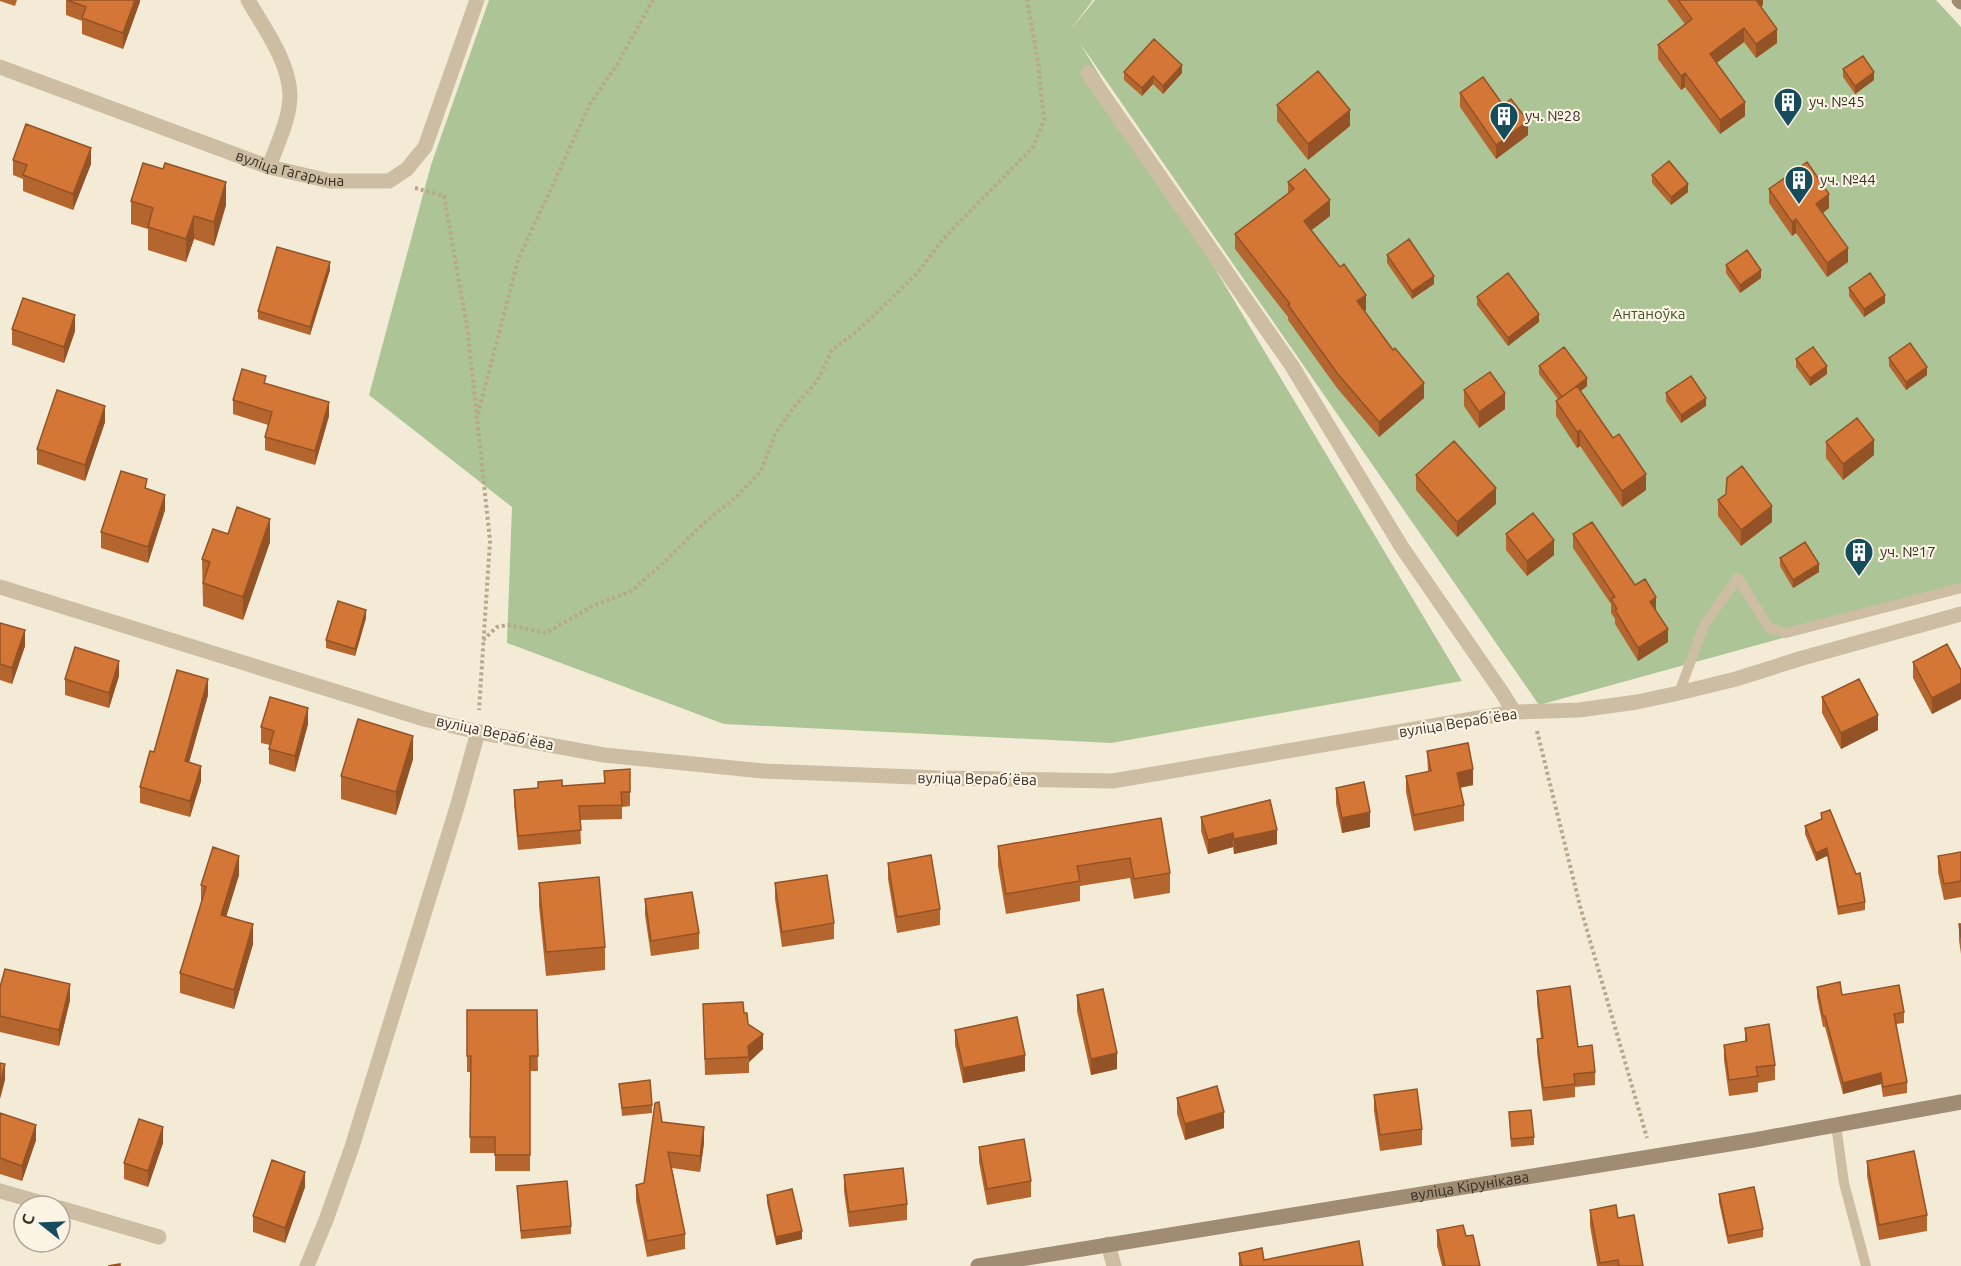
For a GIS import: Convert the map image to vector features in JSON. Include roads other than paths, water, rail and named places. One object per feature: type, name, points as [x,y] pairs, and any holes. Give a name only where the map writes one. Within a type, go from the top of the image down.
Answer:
[{"type":"street","points":[[248,0],[282,63],[290,95],[286,121],[269,167]]},
{"type":"street","name":"вуліца Гагарына","points":[[0,67],[269,167],[330,181],[389,181],[407,169],[425,147],[477,0]]},
{"type":"street","points":[[1088,73],[1292,366],[1401,546],[1514,712]]},
{"type":"street","name":"вуліца Верабʼёва","points":[[0,587],[424,719],[478,732],[604,755],[763,771],[940,778],[1113,781],[1514,712],[1579,710],[1637,702],[1736,679],[1961,614]]},
{"type":"street","points":[[307,1266],[327,1220],[352,1147],[478,732]]},
{"type":"street","name":"вуліца Кірунікава","points":[[978,1266],[1652,1156],[1961,1102]]},
{"type":"street","points":[[72,1212],[159,1237]]},
{"type":"street","points":[[1108,1244],[1114,1266]]},
{"type":"lane","points":[[1679,693],[1704,625],[1738,578],[1769,628],[1786,633],[1961,588]]},
{"type":"lane","points":[[1836,1125],[1844,1183],[1866,1266]]},
{"type":"place","name":"уч. №45","points":[[1788,128]]},
{"type":"place","name":"уч. №28","points":[[1504,142]]},
{"type":"place","name":"уч. №44","points":[[1799,206]]},
{"type":"place","name":"уч. №17","points":[[1859,578]]},
{"type":"park label","name":"Антаноўка","points":[[1649,314]]}]
